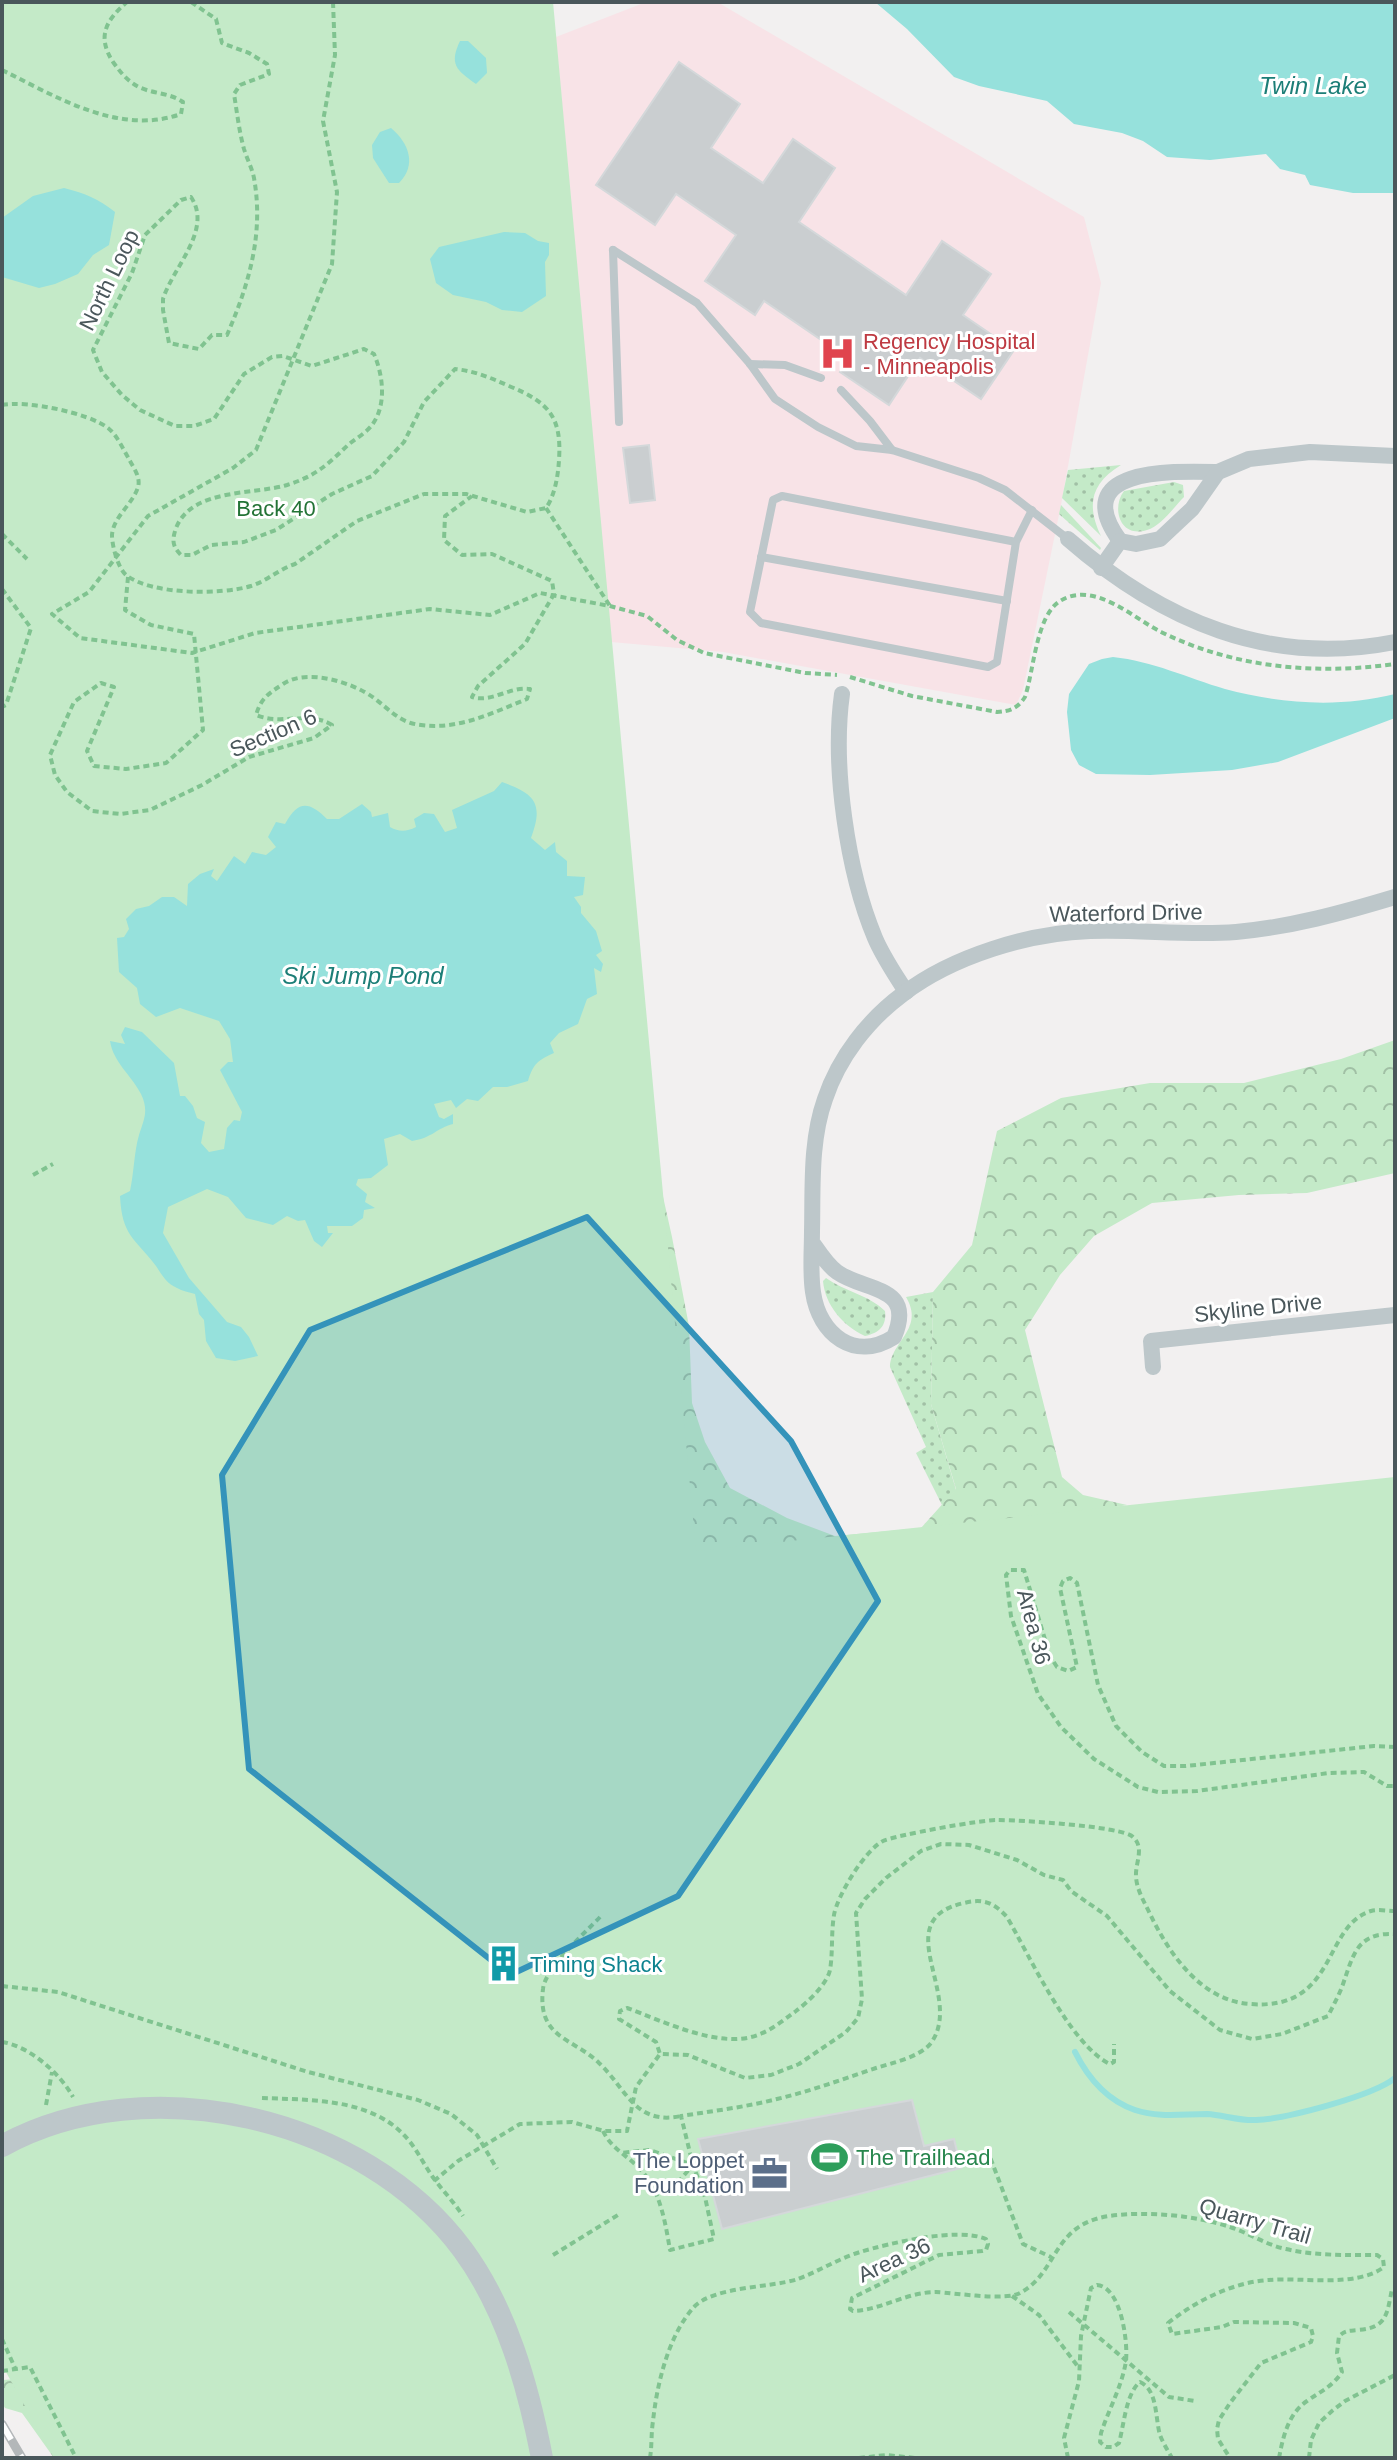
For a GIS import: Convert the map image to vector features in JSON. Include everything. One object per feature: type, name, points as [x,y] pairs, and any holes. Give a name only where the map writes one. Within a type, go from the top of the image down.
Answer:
[{"type":"street","points":[[1218,472],[1192,509],[1160,539],[1136,544],[1120,541],[1110,527],[1106,515],[1107,502],[1112,489],[1126,479],[1172,471],[1218,472],[1249,459],[1310,452],[1395,456]]},
{"type":"street","points":[[1068,539],[1101,568],[1142,596],[1182,618],[1249,640],[1321,649],[1395,642]]},
{"type":"street","points":[[1101,568],[1120,541]]},
{"type":"street","points":[[842,694],[838,749],[855,873],[876,938],[906,992]]},
{"type":"street","name":"Waterford Drive","points":[[812,1242],[834,1271],[885,1291],[897,1302],[900,1316],[894,1337],[884,1343],[861,1348],[848,1345],[824,1322],[813,1292],[812,1242],[813,1172],[817,1129],[835,1074],[850,1048],[886,1007],[906,992],[969,959],[1042,936],[1090,931],[1207,933],[1276,928],[1395,897]]},
{"type":"street","name":"Skyline Drive","points":[[1153,1367],[1151,1341],[1395,1315]]},
{"type":"street","points":[[2,2146],[35,2131],[80,2118],[140,2110],[179,2110],[268,2121],[364,2161],[435,2217],[478,2272],[496,2307],[521,2370],[532,2405],[542,2458]]},
{"type":"lane","points":[[619,422],[613,250],[697,303],[750,364],[775,399],[818,427],[856,446],[892,450],[979,478],[1005,490],[1068,539]]},
{"type":"lane","points":[[750,364],[785,365],[821,378]]},
{"type":"lane","points":[[841,390],[892,450]]},
{"type":"lane","points":[[1016,542],[782,496],[773,500],[750,612],[761,623],[988,667],[997,662],[1016,542],[1032,510]]},
{"type":"lane","points":[[761,557],[1007,601]]},
{"type":"path","points":[[2,70],[97,113],[128,122],[160,121],[181,114],[183,102],[174,96],[141,88],[122,76],[104,47],[106,26],[127,2]]},
{"type":"path","name":"North Loop","points":[[191,2],[216,19],[222,43],[267,64],[269,74],[240,85],[234,94],[253,177],[257,210],[255,253],[243,297],[227,335],[212,335],[199,349],[169,343],[163,299],[198,227],[197,206],[191,197],[181,200],[145,235],[132,273],[93,350],[102,372],[140,410],[175,426],[194,426],[214,419],[244,374],[272,357],[283,356],[312,366],[364,349],[374,354],[382,373],[380,405],[372,425],[347,446],[333,463],[315,474],[285,485],[226,494],[188,510],[180,518],[172,538],[173,547],[181,555],[192,555],[211,545],[244,542],[276,530],[332,494],[372,476],[404,442],[424,402],[455,369],[475,371],[536,397],[550,411],[558,429],[560,449],[551,499],[546,508]]},
{"type":"path","points":[[333,2],[335,55],[323,121],[337,192],[332,264],[295,360],[256,450],[233,468],[148,516],[89,592],[52,614],[80,638],[192,653],[255,633],[430,609],[490,615],[540,593],[554,594],[647,616],[677,640],[704,653],[805,673],[863,679],[912,696],[997,712],[1010,711],[1019,706],[1025,697],[1047,614],[1061,601],[1083,595],[1097,596],[1160,632],[1203,650],[1244,662],[1324,670],[1353,670],[1395,664]]},
{"type":"path","points":[[2,405],[30,405],[90,419],[109,429],[123,447],[138,476],[138,487],[115,526],[112,537],[120,569],[128,577],[147,586],[197,592],[249,587],[295,564],[357,521],[424,494],[472,496],[527,512],[546,508],[610,606]]},
{"type":"path","points":[[472,496],[445,516],[444,540],[462,555],[492,554],[552,581],[554,594]]},
{"type":"path","points":[[2,534],[27,559]]},
{"type":"path","name":"Section 6","points":[[128,577],[125,610],[151,625],[194,634],[203,730],[166,763],[126,769],[94,766],[87,751],[114,687],[101,683],[74,702],[50,755],[55,775],[67,792],[92,811],[120,814],[150,810],[202,785],[249,757],[314,738],[332,725],[319,717],[270,721],[256,715],[261,700],[292,678],[324,676],[373,696],[396,718],[420,725],[467,723],[527,699],[530,689],[519,687],[482,700],[472,697],[478,686],[525,644],[554,594]]},
{"type":"path","points":[[2,589],[31,628],[6,705],[2,707]]},
{"type":"path","points":[[33,1175],[53,1164]]},
{"type":"path","name":"Area 36","points":[[1395,1747],[1374,1746],[1164,1766],[1142,1752],[1116,1726],[1098,1685],[1077,1583],[1070,1578],[1063,1581],[1060,1588],[1077,1667],[1068,1671],[1057,1667],[1050,1656],[1024,1570],[1010,1570],[1006,1575],[1011,1616],[1038,1694],[1061,1727],[1094,1759],[1138,1787],[1158,1792],[1197,1791],[1329,1773],[1364,1772],[1387,1786],[1395,1786]]},
{"type":"path","points":[[660,2054],[656,2042],[619,2019],[620,2011],[627,2008],[688,2031],[734,2039],[759,2035],[806,2003],[829,1973],[834,1912],[856,1869],[883,1841],[945,1828],[993,1820],[1123,1831],[1134,1837],[1140,1849],[1136,1875],[1140,1893],[1166,1945],[1203,1986],[1228,1999],[1251,2005],[1284,2001],[1305,1992],[1322,1973],[1345,1933],[1357,1919],[1373,1910],[1395,1911]]},
{"type":"path","points":[[660,2054],[688,2055],[745,2078],[758,2077],[799,2064],[846,2032],[858,2018],[862,1999],[856,1913],[865,1899],[906,1861],[921,1851],[941,1844],[969,1845],[1017,1860],[1044,1875],[1063,1880],[1071,1891],[1107,1916],[1155,1974],[1188,2007],[1220,2030],[1252,2039],[1282,2034],[1328,2016],[1356,1950],[1366,1939],[1381,1933],[1395,1934]]},
{"type":"path","points":[[600,1917],[548,1977],[543,1986],[544,2015],[561,2039],[598,2062],[632,2105],[664,2120],[775,2100],[906,2058],[930,2044],[940,2021],[940,1997],[926,1941],[931,1922],[946,1907],[970,1902],[993,1903],[1007,1917],[1068,2023],[1100,2060],[1110,2064],[1114,2062],[1114,2044]]},
{"type":"path","points":[[2,1986],[58,1992],[308,2072],[418,2100],[451,2114],[477,2135],[497,2169]]},
{"type":"path","points":[[2,2042],[17,2044],[67,2086],[80,2118]]},
{"type":"path","points":[[428,2186],[458,2161],[520,2124],[572,2122],[603,2131],[627,2131],[636,2087],[660,2054]]},
{"type":"path","points":[[46,2112],[52,2072]]},
{"type":"path","points":[[603,2131],[609,2142],[639,2168],[651,2188],[670,2250],[714,2239],[681,2116]]},
{"type":"path","points":[[987,2149],[1023,2244],[1051,2257]]},
{"type":"path","points":[[620,2153],[650,2150],[693,2165]]},
{"type":"path","points":[[651,2188],[679,2181],[693,2165]]},
{"type":"path","points":[[442,2187],[461,2212]]},
{"type":"path","points":[[553,2255],[618,2215]]},
{"type":"path","name":"Quarry Trail","points":[[1010,2295],[1019,2294],[1036,2280],[1072,2231],[1093,2220],[1111,2216],[1157,2215],[1193,2219],[1230,2227],[1283,2249],[1316,2255],[1377,2255],[1383,2259],[1384,2267],[1379,2271],[1359,2276],[1334,2280],[1246,2283],[1182,2310],[1168,2323],[1172,2334],[1222,2327],[1234,2322],[1294,2323],[1311,2328],[1311,2342],[1261,2363],[1224,2411],[1219,2420],[1218,2439],[1230,2458]]},
{"type":"path","name":"Area 36","points":[[650,2458],[657,2387],[672,2344],[694,2307],[706,2299],[797,2279],[859,2252],[917,2240],[964,2235],[978,2235],[986,2239],[986,2250],[939,2255],[916,2264],[852,2298],[850,2309],[864,2311],[898,2299],[932,2292],[1010,2295]]},
{"type":"path","points":[[1068,2458],[1064,2438],[1091,2288],[1103,2285],[1116,2300],[1125,2338],[1126,2360],[1100,2442],[1106,2447],[1119,2443],[1131,2395],[1135,2385],[1140,2382],[1146,2384],[1151,2393],[1161,2437],[1172,2458]]},
{"type":"path","points":[[1279,2458],[1283,2436],[1293,2414],[1304,2402],[1332,2386],[1342,2372],[1337,2353],[1339,2336],[1345,2331],[1371,2329],[1379,2324],[1387,2314],[1392,2289],[1395,2288]]},
{"type":"path","points":[[1010,2295],[1039,2315],[1079,2368]]},
{"type":"path","points":[[1069,2312],[1169,2397],[1195,2401]]},
{"type":"path","points":[[2,2339],[15,2368]]},
{"type":"path","points":[[2,2371],[30,2367],[76,2458]]},
{"type":"path","points":[[1309,2458],[1311,2440],[1319,2423],[1345,2401],[1395,2375]]},
{"type":"path","points":[[859,2458],[886,2455],[916,2458]]},
{"type":"highlighted area","points":[[587,1217],[791,1441],[878,1601],[678,1896],[510,1975],[249,1769],[222,1475],[310,1330]]},
{"type":"shaded area","name":"Regency Hospital - Minneapolis","points":[[719,3],[1084,217],[1101,283],[1061,505],[1023,690],[1016,705],[723,652],[611,642],[556,37],[641,4]]},
{"type":"green space","name":"Back 40","points":[[2,2],[553,2],[696,1551],[1395,1477],[1395,2458],[54,2458],[2,2365]]},
{"type":"green space","points":[[1121,465],[1103,479],[1094,496],[1094,514],[1101,536],[1062,498],[1068,470]]},
{"type":"green space","points":[[1174,482],[1183,485],[1184,497],[1162,520],[1152,528],[1138,532],[1124,526],[1118,506],[1124,491]]},
{"type":"green space","points":[[1061,505],[1101,548],[1100,550],[1059,514]]},
{"type":"green space","points":[[1395,1040],[1395,1173],[1307,1193],[1152,1203],[1094,1236],[1060,1275],[1025,1330],[1062,1477],[1083,1495],[1127,1505],[744,1575],[270,1380],[646,1120],[689,1326],[692,1403],[705,1442],[730,1488],[787,1518],[835,1536],[921,1528],[956,1489],[931,1404],[933,1292],[972,1245],[997,1131],[1061,1098],[1150,1083],[1244,1083],[1341,1059]]},
{"type":"green space","points":[[826,1278],[885,1311],[881,1328],[865,1336],[849,1327],[827,1298],[823,1281]]},
{"type":"green space","points":[[933,1292],[931,1404],[956,1490],[942,1505],[916,1453],[926,1447],[890,1367],[912,1318],[906,1297]]},
{"type":"green space","points":[[18,2379],[74,2458],[54,2458],[22,2413],[5,2408],[2,2403],[2,2380]]},
{"type":"water","name":"Twin Lake","points":[[875,2],[1395,2],[1395,193],[1353,193],[1310,185],[1305,175],[1280,169],[1266,154],[1210,160],[1167,157],[1143,141],[1122,133],[1074,124],[1047,101],[979,86],[954,77],[907,29]]},
{"type":"water","points":[[460,41],[468,41],[486,58],[487,73],[476,84],[456,66],[455,55]]},
{"type":"water","points":[[391,128],[402,140],[408,154],[408,169],[399,183],[389,183],[373,158],[372,145],[380,132]]},
{"type":"water","points":[[64,188],[91,197],[115,212],[109,245],[93,255],[78,274],[55,284],[39,288],[2,277],[2,218],[33,196]]},
{"type":"water","points":[[504,232],[525,233],[549,243],[549,255],[545,262],[546,296],[522,312],[502,310],[486,302],[453,295],[436,283],[430,259],[439,247]]},
{"type":"water","points":[[1113,657],[1170,670],[1225,689],[1289,701],[1331,703],[1395,694],[1395,718],[1278,762],[1232,770],[1150,775],[1096,774],[1079,765],[1071,750],[1067,712],[1069,694],[1089,664]]},
{"type":"water","name":"Ski Jump Pond","points":[[502,782],[522,791],[534,801],[537,816],[531,838],[545,850],[555,842],[556,852],[567,861],[567,876],[585,877],[583,895],[574,897],[581,907],[581,913],[596,931],[602,951],[596,955],[603,964],[601,972],[594,968],[597,994],[587,999],[578,1024],[559,1033],[550,1043],[554,1053],[537,1063],[528,1081],[493,1087],[478,1101],[467,1099],[456,1108],[451,1100],[434,1104],[439,1117],[444,1119],[453,1114],[453,1124],[425,1138],[412,1141],[400,1134],[384,1139],[388,1165],[371,1178],[358,1179],[356,1185],[367,1194],[365,1202],[375,1208],[364,1210],[363,1218],[352,1226],[327,1226],[328,1233],[333,1233],[322,1247],[314,1241],[305,1220],[298,1221],[287,1216],[273,1225],[246,1218],[228,1197],[207,1189],[168,1207],[163,1233],[189,1278],[227,1322],[241,1327],[258,1356],[235,1361],[216,1358],[206,1341],[204,1320],[199,1314],[195,1294],[167,1281],[130,1235],[123,1220],[120,1196],[130,1191],[145,1110],[141,1094],[115,1056],[110,1041],[125,1044],[121,1035],[125,1027],[142,1032],[174,1063],[180,1096],[185,1096],[197,1118],[205,1122],[201,1143],[209,1152],[224,1149],[227,1128],[234,1120],[240,1121],[242,1112],[220,1070],[228,1062],[233,1062],[230,1039],[219,1021],[180,1008],[156,1017],[140,1004],[137,988],[119,972],[117,938],[124,937],[129,929],[126,919],[136,909],[149,906],[162,897],[174,897],[187,906],[188,884],[200,874],[214,869],[211,876],[217,881],[234,856],[245,864],[252,852],[266,855],[276,847],[268,837],[276,822],[285,824],[299,807],[309,806],[327,819],[339,819],[362,804],[372,817],[388,813],[390,827],[403,831],[416,827],[414,819],[424,813],[434,814],[445,832],[457,828],[452,810],[494,791]]},
{"type":"building","points":[[679,62],[740,104],[711,148],[763,183],[793,139],[835,168],[799,222],[906,295],[942,241],[991,274],[963,315],[1014,350],[981,399],[920,358],[889,405],[840,372],[849,359],[764,301],[755,315],[705,281],[736,235],[676,194],[655,225],[596,185]]},
{"type":"building","points":[[649,445],[655,500],[630,503],[623,448]]},
{"type":"building","name":"Timing Shack","points":[[504,1951],[517,1962],[505,1977],[492,1965]]},
{"type":"building","name":"The Trailhead","points":[[912,2100],[924,2146],[954,2139],[961,2168],[722,2229],[698,2139]]},
{"type":"waterway","points":[[1075,2052],[1092,2079],[1115,2100],[1135,2110],[1162,2115],[1207,2114],[1244,2120],[1269,2119],[1349,2099],[1395,2078]]},
{"type":"railway","points":[[2,2424],[22,2458]]},
{"type":"place","name":"Regency Hospital - Minneapolis","points":[[837,354]]},
{"type":"place","name":"Timing Shack","points":[[504,1964]]},
{"type":"place","name":"The Trailhead","points":[[830,2157]]},
{"type":"place","name":"The Loppet Foundation","points":[[770,2173]]}]
